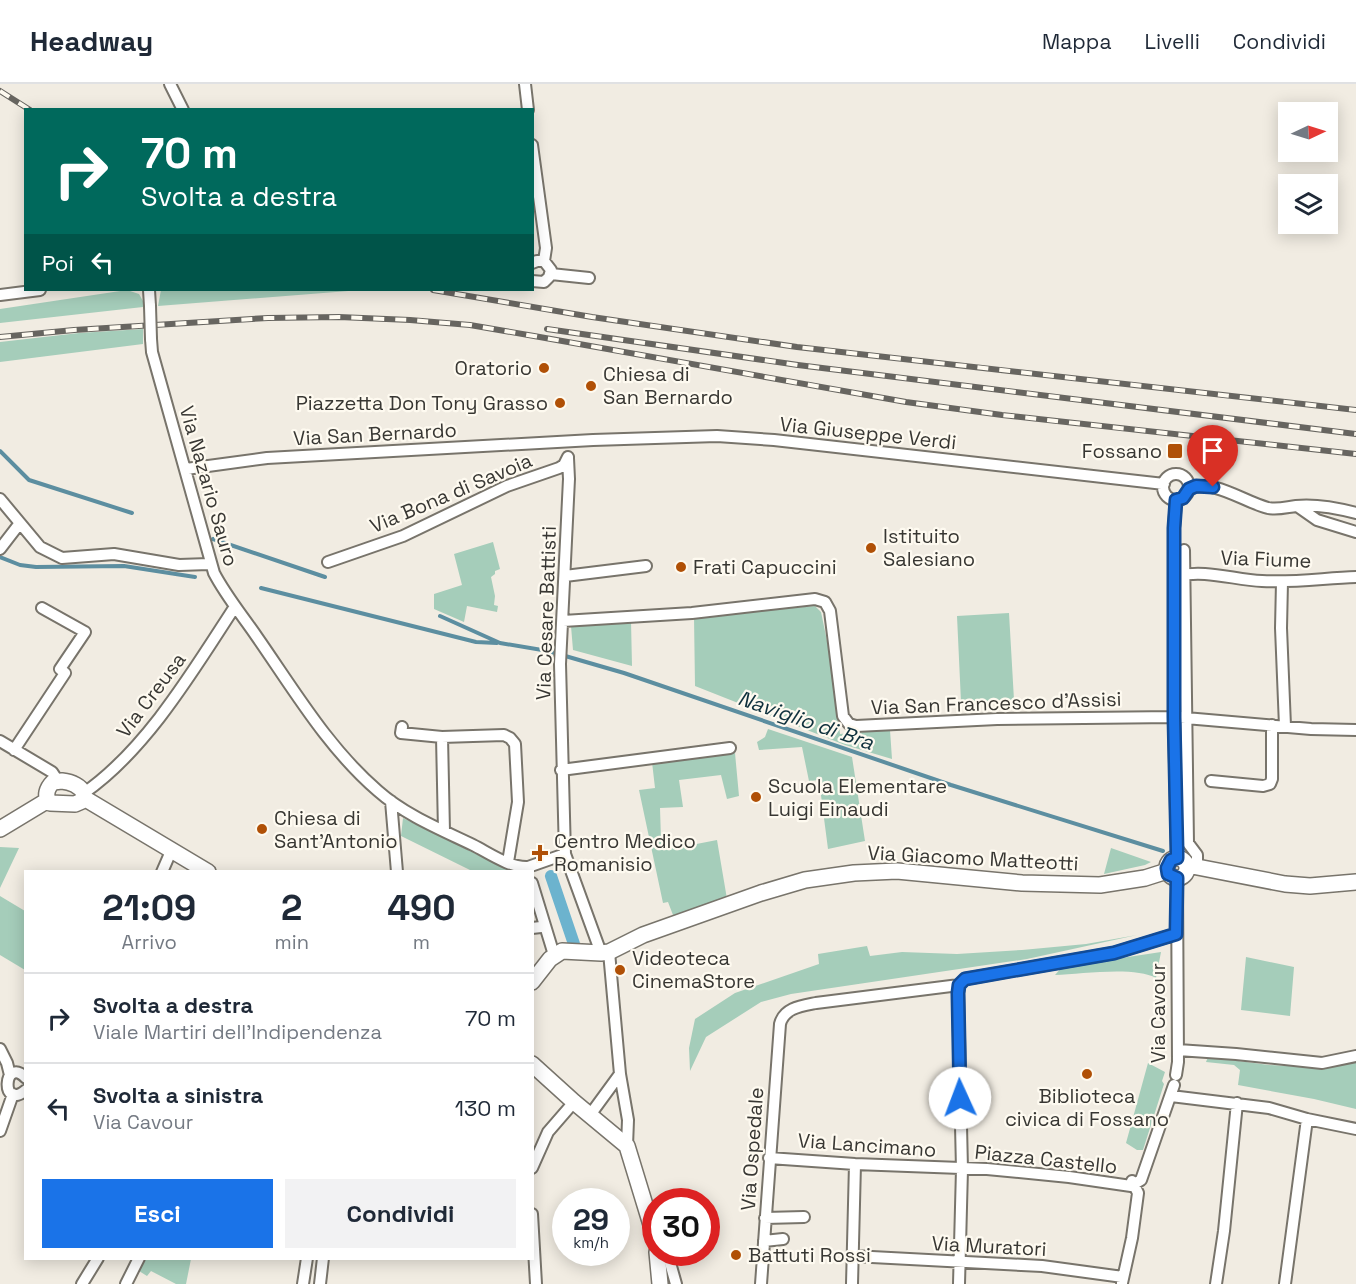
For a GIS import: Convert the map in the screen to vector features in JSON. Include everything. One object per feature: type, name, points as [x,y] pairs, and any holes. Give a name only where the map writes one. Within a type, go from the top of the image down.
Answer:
[{"type":"street","points":[[171,84],[182,108]]},
{"type":"street","points":[[525,84],[528,108]]},
{"type":"street","points":[[534,160],[546,248],[537,262],[550,266],[551,274],[547,280],[534,282]]},
{"type":"street","points":[[551,274],[589,278]]},
{"type":"street","points":[[0,295],[32,291]]},
{"type":"street","name":"Via Nazario Sauro","points":[[149,291],[152,352],[186,470],[209,564],[234,608],[344,758],[373,786],[392,801],[444,831],[508,862],[528,869]]},
{"type":"street","name":"Via Giuseppe Verdi","points":[[568,442],[717,436],[785,441],[1164,484]]},
{"type":"street","points":[[568,442],[568,458]]},
{"type":"street","name":"Via San Bernardo","points":[[186,470],[267,458],[568,442]]},
{"type":"street","name":"Via Bona di Savoia","points":[[328,562],[403,536],[507,486],[559,468],[568,458]]},
{"type":"street","name":"Via Cesare Battisti","points":[[568,458],[565,576],[560,654],[561,770],[565,855],[605,953],[628,1120],[627,1146]]},
{"type":"street","points":[[1189,489],[1187,480],[1180,475],[1168,477],[1164,484],[1166,495],[1176,500],[1183,498],[1189,489],[1196,486],[1213,487],[1273,509],[1297,506],[1341,509],[1356,513]]},
{"type":"street","points":[[0,499],[40,547],[62,558],[114,554],[179,565],[209,564]]},
{"type":"street","points":[[1176,500],[1174,528],[1180,575],[1188,718],[1188,843],[1197,855],[1187,863]]},
{"type":"street","points":[[1297,506],[1317,520],[1356,532]]},
{"type":"street","points":[[0,549],[20,524]]},
{"type":"street","points":[[1172,875],[1185,874],[1187,863],[1174,717],[1180,575],[1184,550]]},
{"type":"street","points":[[565,576],[646,566]]},
{"type":"street","name":"Via Fiume","points":[[1180,575],[1282,582],[1356,578]]},
{"type":"street","points":[[1282,582],[1281,628],[1285,726]]},
{"type":"street","name":"Via San Francesco d'Assisi","points":[[563,621],[692,613],[814,599],[825,602],[830,611],[843,716],[849,723],[856,726],[997,719],[1174,717]]},
{"type":"street","points":[[14,750],[65,673],[60,669],[85,632],[42,608]]},
{"type":"street","name":"Via Creusa","points":[[84,795],[137,746],[207,651],[234,608]]},
{"type":"street","points":[[1174,717],[1356,730]]},
{"type":"street","points":[[1211,781],[1263,786],[1270,784],[1272,779],[1272,725]]},
{"type":"street","points":[[402,727],[400,733],[442,737],[504,735],[515,744],[518,802],[508,862]]},
{"type":"street","points":[[442,737],[444,831]]},
{"type":"street","points":[[0,741],[52,772],[58,781]]},
{"type":"street","points":[[561,770],[730,748]]},
{"type":"street","points":[[84,795],[75,804],[52,804],[48,800],[47,790],[53,782],[71,783],[81,789],[84,795],[205,870]]},
{"type":"street","points":[[0,829],[48,800]]},
{"type":"street","points":[[392,801],[397,870]]},
{"type":"street","points":[[163,870],[172,849]]},
{"type":"street","points":[[528,869],[565,855]]},
{"type":"street","points":[[1187,863],[1285,884],[1310,886],[1356,882]]},
{"type":"street","name":"Via Giacomo Matteotti","points":[[605,953],[643,935],[761,893],[805,880],[854,873],[897,871],[1022,883],[1100,885],[1172,875]]},
{"type":"street","name":"Via Cavour","points":[[1132,1184],[1142,1180],[1174,1085],[1178,1050],[1176,934],[1172,875]]},
{"type":"street","points":[[534,889],[555,955]]},
{"type":"street","points":[[959,985],[965,979],[1114,953],[1176,934]]},
{"type":"street","points":[[534,980],[555,955],[567,951],[605,953]]},
{"type":"street","name":"Via Ospedale","points":[[761,1284],[769,1158],[782,1017],[791,1010],[816,1003],[959,985]]},
{"type":"street","name":"Piazza Castello","points":[[959,985],[962,1169],[1132,1184]]},
{"type":"street","points":[[0,1049],[10,1075],[6,1084],[8,1090],[13,1094],[24,1091]]},
{"type":"street","points":[[1178,1050],[1322,1063],[1356,1056]]},
{"type":"street","points":[[534,1066],[627,1146],[642,1195]]},
{"type":"street","points":[[10,1075],[19,1074],[24,1077]]},
{"type":"street","points":[[590,1115],[620,1074]]},
{"type":"street","points":[[1174,1085],[1237,1103],[1269,1108],[1356,1129]]},
{"type":"street","points":[[0,1131],[13,1094]]},
{"type":"street","points":[[534,1164],[548,1132],[574,1102]]},
{"type":"street","points":[[1216,1284],[1224,1231],[1237,1103]]},
{"type":"street","points":[[1285,1284],[1307,1119]]},
{"type":"street","name":"Via Lancimano","points":[[769,1158],[962,1169]]},
{"type":"street","points":[[852,1284],[855,1164]]},
{"type":"street","points":[[959,1284],[962,1169]]},
{"type":"street","points":[[1123,1280],[1138,1193],[1132,1184]]},
{"type":"street","points":[[765,1218],[804,1217]]},
{"type":"street","points":[[764,1241],[783,1239]]},
{"type":"street","points":[[534,1249],[536,1284]]},
{"type":"street","name":"Via Muratori","points":[[853,1256],[1042,1266],[1123,1280]]},
{"type":"street","points":[[82,1284],[98,1260]]},
{"type":"street","points":[[126,1284],[138,1260]]},
{"type":"street","points":[[303,1284],[307,1260]]},
{"type":"street","points":[[320,1284],[323,1260]]},
{"type":"street","points":[[658,1266],[660,1284]]},
{"type":"street","points":[[671,1266],[676,1284]]},
{"type":"green space","points":[[120,291],[139,294],[143,301],[143,307],[0,323],[0,309]]},
{"type":"green space","points":[[161,291],[348,291],[158,306]]},
{"type":"green space","points":[[143,329],[143,344],[0,362],[0,342],[79,333]]},
{"type":"green space","points":[[493,542],[500,569],[495,571],[491,577],[495,596],[494,605],[498,606],[497,612],[467,606],[464,622],[434,609],[434,594],[462,585],[454,554]]},
{"type":"green space","points":[[815,606],[821,612],[832,665],[840,734],[890,730],[892,759],[845,745],[695,686],[694,617]]},
{"type":"green space","points":[[1009,613],[1014,700],[961,702],[957,616]]},
{"type":"green space","points":[[631,621],[632,666],[573,650],[571,626]]},
{"type":"green space","points":[[768,729],[852,757],[865,841],[828,849],[819,780],[809,781],[802,747],[759,750],[757,742],[765,737]]},
{"type":"green space","points":[[735,753],[739,796],[727,799],[721,775],[679,780],[683,807],[660,808],[661,840],[675,839],[676,848],[717,840],[727,899],[673,915],[668,902],[663,903],[639,790],[655,788],[652,762]]},
{"type":"green space","points":[[403,818],[509,870],[470,870],[401,836]]},
{"type":"green space","points":[[0,847],[19,848],[0,888]]},
{"type":"green space","points":[[1111,848],[1151,862],[1104,874]]},
{"type":"green space","points":[[0,896],[24,910],[24,969],[0,955]]},
{"type":"green space","points":[[1137,935],[1027,959],[791,994],[761,1002],[706,1037],[690,1071],[689,1048],[695,1019],[735,993],[819,964],[818,954],[867,946],[870,956],[902,952],[957,954],[1086,944]]},
{"type":"green space","points":[[1161,952],[1156,978],[1135,972],[1055,975],[1062,967]]},
{"type":"green space","points":[[1246,957],[1294,967],[1290,1016],[1241,1010]]},
{"type":"green space","points":[[1208,1057],[1269,1065],[1326,1068],[1356,1061],[1356,1109],[1238,1085],[1240,1070],[1234,1065],[1206,1062]]},
{"type":"green space","points":[[1148,1063],[1165,1072],[1162,1081],[1164,1084],[1143,1150],[1137,1150],[1126,1143]]},
{"type":"green space","points":[[145,1260],[191,1260],[186,1284],[176,1284],[151,1271],[147,1276],[139,1271]]},
{"type":"waterway","name":"Naviglio di Bra","points":[[0,451],[29,480],[132,513]]},
{"type":"waterway","name":"Naviglio di Bra","points":[[213,539],[325,577]]},
{"type":"waterway","points":[[0,557],[20,565],[36,567],[124,566],[195,577]]},
{"type":"waterway","points":[[261,588],[476,642],[497,643]]},
{"type":"waterway","name":"Naviglio di Bra","points":[[440,616],[500,643],[548,651],[624,673],[951,785],[1163,851]]},
{"type":"waterway","points":[[551,876],[574,944]]},
{"type":"railway","points":[[0,91],[27,108]]},
{"type":"railway","points":[[439,291],[592,317],[797,347],[1356,410]]},
{"type":"railway","points":[[0,337],[268,318],[339,317],[470,325],[906,402],[1002,415],[1356,454]]},
{"type":"railway","points":[[547,329],[798,365],[1356,434]]},
{"type":"place","name":"Oratorio","points":[[544,368]]},
{"type":"place","name":"Chiesa di San Bernardo","points":[[591,386]]},
{"type":"place","name":"Piazzetta Don Tony Grasso","points":[[560,403]]},
{"type":"place","name":"Fossano","points":[[1175,451]]},
{"type":"place","name":"Istituito Salesiano","points":[[871,548]]},
{"type":"place","name":"Frati Capuccini","points":[[681,567]]},
{"type":"place","name":"Scuola Elementare Luigi Einaudi","points":[[756,797]]},
{"type":"place","name":"Chiesa di Sant'Antonio","points":[[262,829]]},
{"type":"place","name":"Centro Medico Romanisio","points":[[540,853]]},
{"type":"place","name":"Videoteca CinemaStore","points":[[620,970]]},
{"type":"place","name":"Biblioteca civica di Fossano","points":[[1087,1074]]},
{"type":"place","name":"Battuti Rossi","points":[[736,1255]]},
{"type":"route","points":[[960,1098],[958,993],[962,981],[1114,953],[1176,934],[1177,878],[1168,874],[1167,871],[1169,862],[1177,858],[1174,717],[1176,500],[1183,498],[1189,489],[1196,486],[1213,487]]}]
